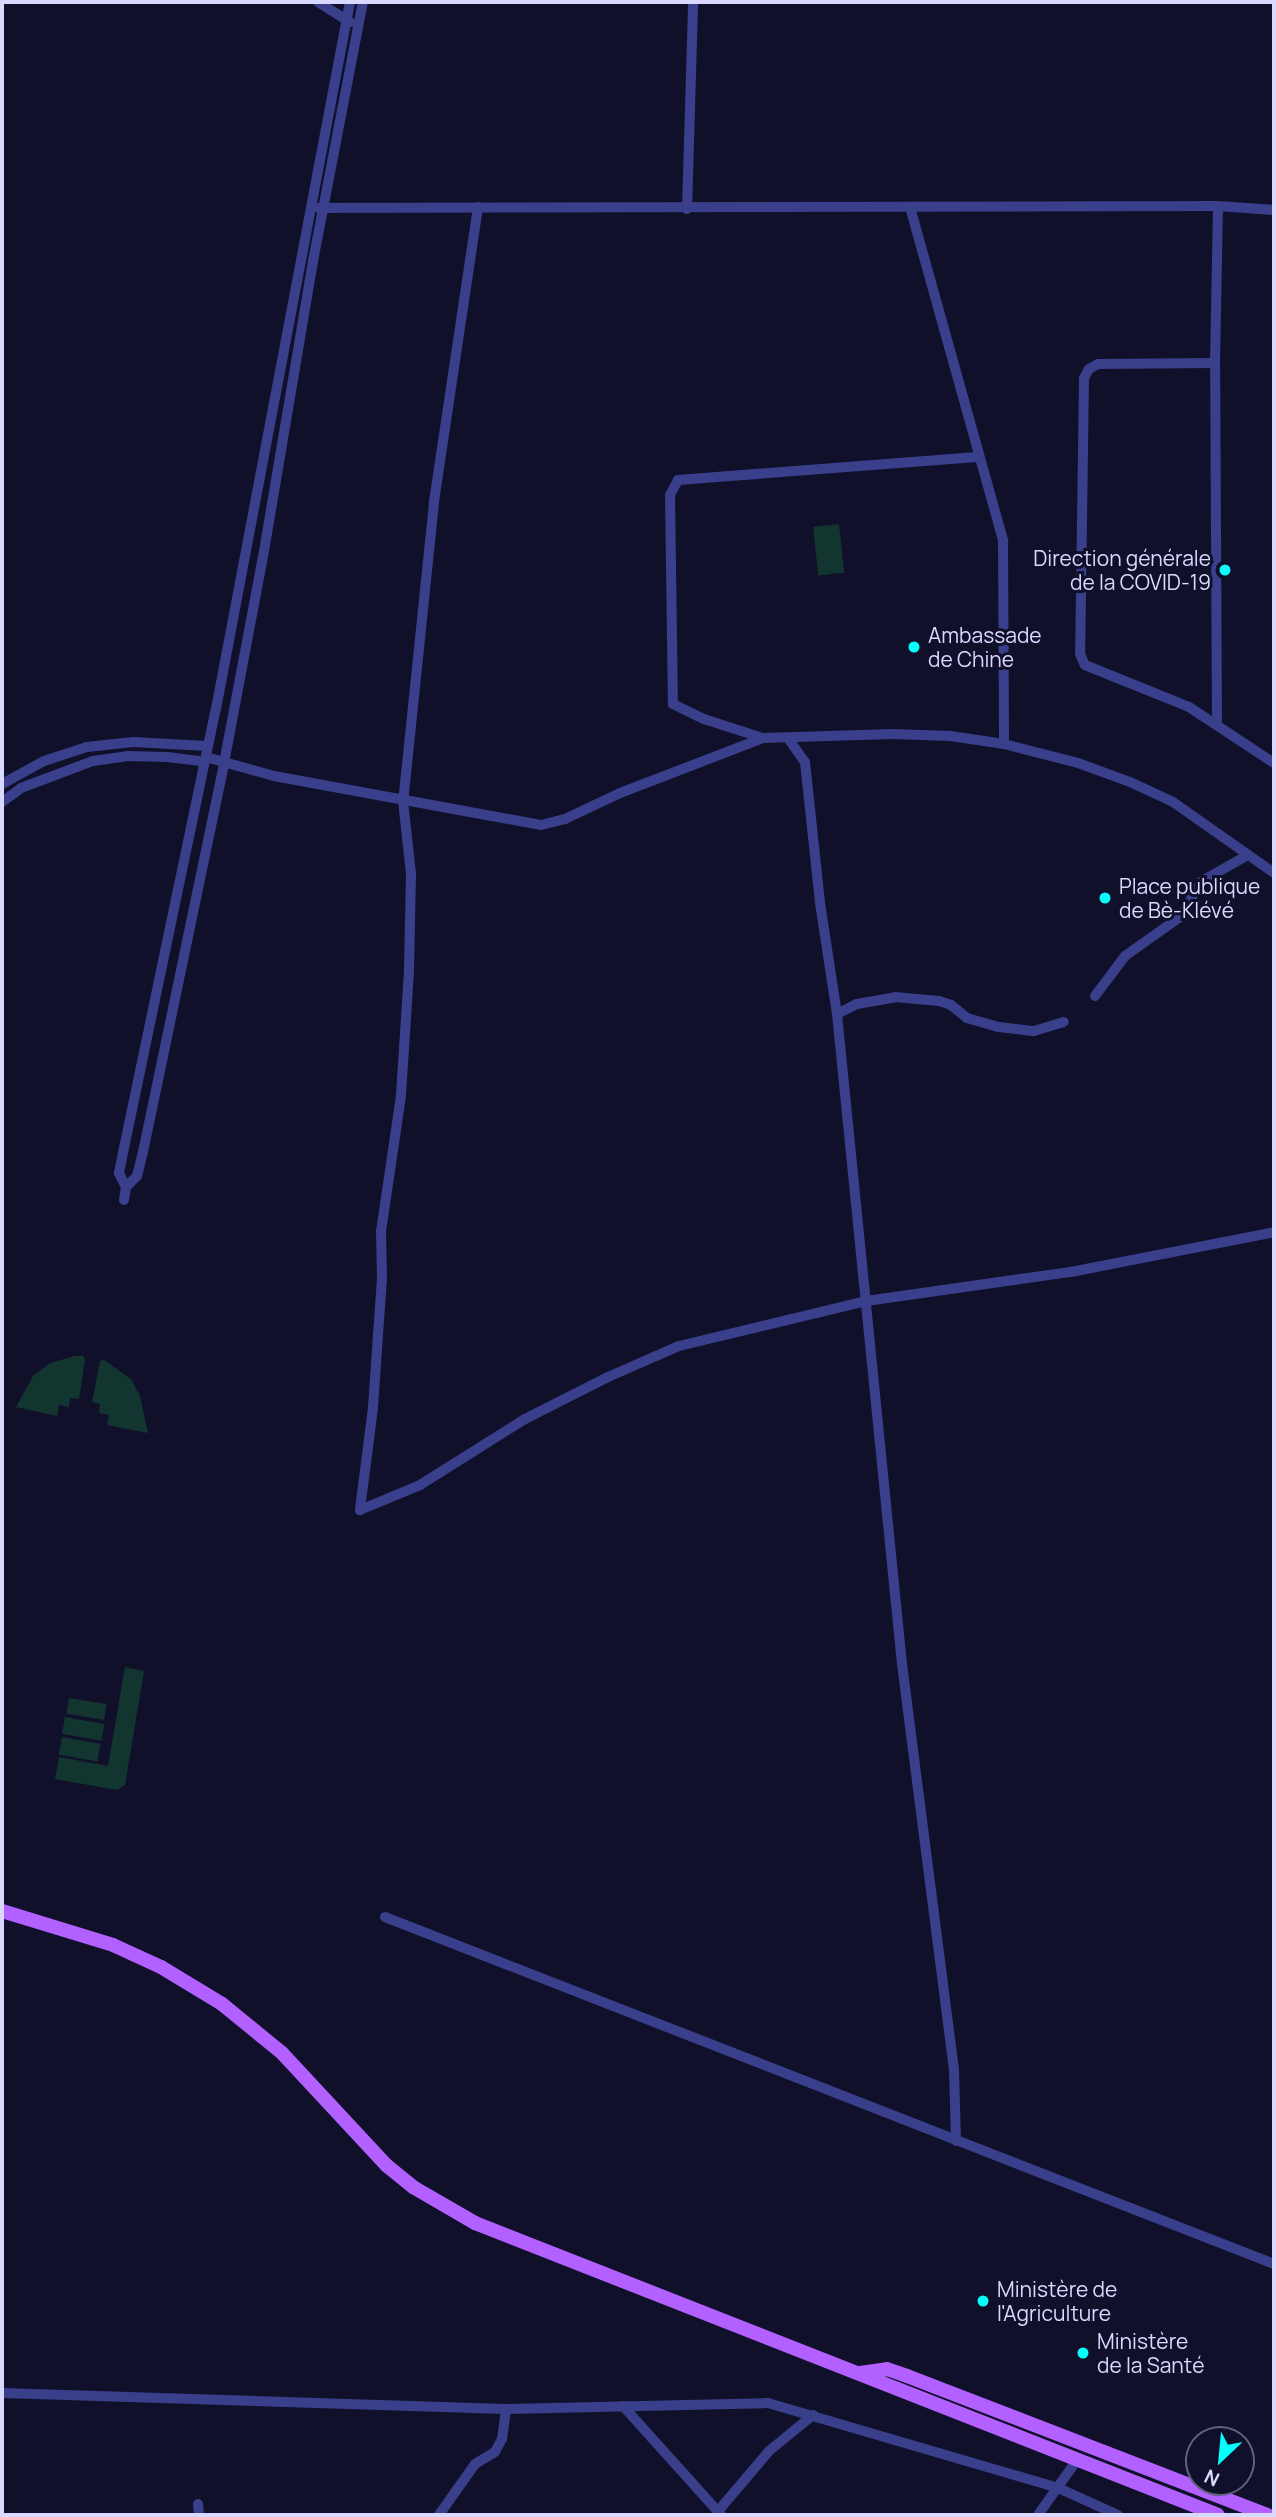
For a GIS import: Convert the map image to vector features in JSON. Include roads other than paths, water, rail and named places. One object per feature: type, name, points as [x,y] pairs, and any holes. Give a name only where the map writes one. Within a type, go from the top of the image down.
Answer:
[{"type":"main road","points":[[2,1911],[113,1945],[161,1967],[222,2004],[282,2053],[386,2165],[439,2204],[512,2239],[1218,2515]]},
{"type":"main road","points":[[858,2373],[887,2369],[1268,2515]]},
{"type":"street","points":[[317,2],[359,27]]},
{"type":"street","points":[[126,1187],[119,1174],[260,480],[349,2]]},
{"type":"street","points":[[124,1200],[126,1187],[137,1176],[224,763],[363,2]]},
{"type":"street","points":[[687,209],[694,2]]},
{"type":"street","points":[[310,208],[1218,206],[1274,210]]},
{"type":"street","points":[[1217,723],[1214,363],[1218,206]]},
{"type":"street","points":[[478,207],[434,503],[403,801],[411,874],[409,971],[401,1096],[381,1231],[382,1278],[373,1408],[360,1510],[420,1485],[525,1419],[608,1377],[679,1346],[866,1301],[1071,1272],[1274,1233]]},
{"type":"street","points":[[910,207],[945,327],[977,457],[1003,541],[1004,744]]},
{"type":"street","points":[[1214,363],[1098,365],[1089,369],[1084,378],[1080,654],[1085,665],[1152,690],[1217,723],[1274,763]]},
{"type":"street","points":[[977,457],[682,477],[674,483],[670,495],[673,704],[704,719],[763,738],[892,734],[950,736],[1004,744],[1078,763],[1130,782],[1173,803],[1274,873]]},
{"type":"street","points":[[260,480],[276,482]]},
{"type":"street","points":[[2,784],[44,761],[87,747],[133,742],[206,755],[224,763],[274,776],[541,825],[565,820],[620,793],[763,738]]},
{"type":"street","points":[[788,738],[805,762],[820,903],[837,1014],[901,1651],[954,2070],[956,2141]]},
{"type":"street","points":[[2,802],[32,783],[93,761],[206,755]]},
{"type":"street","points":[[1095,996],[1125,956],[1180,917],[1202,881],[1248,855]]},
{"type":"street","points":[[837,1014],[857,1004],[895,998],[939,1001],[951,1005],[967,1018],[999,1027],[1034,1031],[1065,1022]]},
{"type":"street","points":[[385,1917],[1274,2264]]},
{"type":"street","points":[[2,2393],[506,2409],[768,2403],[1056,2487],[1118,2515]]},
{"type":"street","points":[[623,2406],[720,2513],[769,2451],[813,2415]]},
{"type":"street","points":[[439,2515],[475,2464],[495,2452],[502,2439],[506,2409]]},
{"type":"street","points":[[1038,2515],[1077,2460]]},
{"type":"place","name":"Direction générale de la COVID-19","points":[[1225,570]]},
{"type":"place","name":"Ambassade de Chine","points":[[914,647]]},
{"type":"place","name":"Place publique de Bè-Klévé","points":[[1105,898]]},
{"type":"place","name":"Ministère de l'Agriculture","points":[[983,2301]]},
{"type":"place","name":"Ministère de la Santé","points":[[1083,2353]]}]
